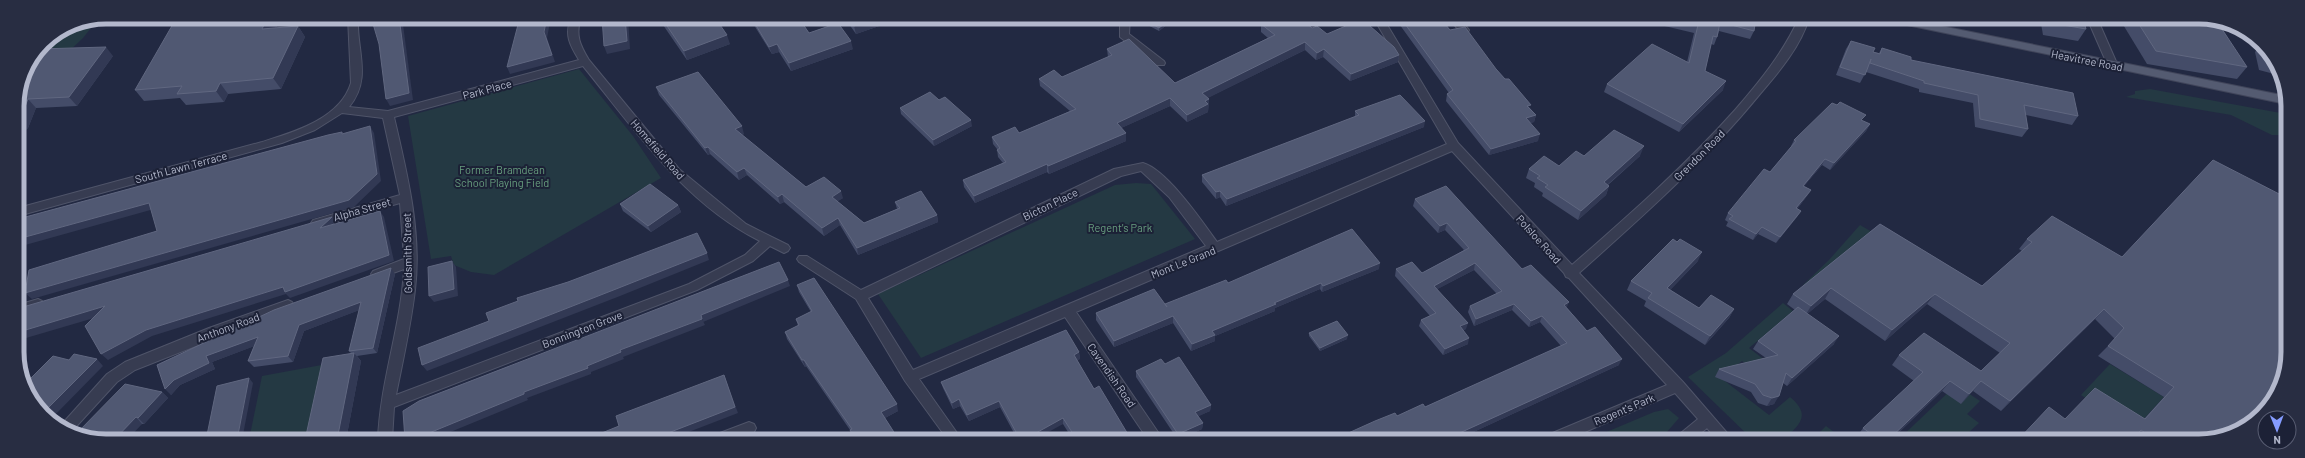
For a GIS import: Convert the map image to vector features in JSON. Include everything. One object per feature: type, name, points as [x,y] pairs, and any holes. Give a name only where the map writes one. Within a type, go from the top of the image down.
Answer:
[{"type":"main road","name":"Heavitree Road","points":[[1916,24],[2113,66],[2281,99]]},
{"type":"street","name":"South Lawn Terrace","points":[[24,210],[278,140],[315,125],[339,109],[350,98],[356,85],[357,70],[352,24]]},
{"type":"street","name":"Homefield Road","points":[[573,24],[572,28],[573,41],[585,62],[675,172],[730,218],[768,241],[784,248]]},
{"type":"street","points":[[1125,24],[1124,35],[1160,63]]},
{"type":"street","name":"Polsloe Road","points":[[1382,24],[1454,146],[1570,274],[1678,386],[1721,434]]},
{"type":"street","points":[[1459,24],[1464,30]]},
{"type":"street","name":"Grendon Road","points":[[1570,274],[1681,174],[1728,126],[1776,70],[1801,24]]},
{"type":"street","points":[[2095,24],[2113,66]]},
{"type":"street","name":"Park Place","points":[[388,115],[585,62]]},
{"type":"street","points":[[339,109],[388,115]]},
{"type":"street","name":"Goldsmith Street","points":[[386,434],[388,404],[409,289],[410,262],[406,197],[388,115]]},
{"type":"street","name":"Mont Le Grand","points":[[910,377],[1067,309],[1215,249],[1454,146]]},
{"type":"street","name":"Bicton Place","points":[[860,296],[1118,172],[1142,167],[1160,179],[1188,210],[1215,249]]},
{"type":"street","name":"Alpha Street","points":[[307,225],[406,197]]},
{"type":"street","name":"Bonnington Grove","points":[[388,404],[693,287],[749,258],[768,241]]},
{"type":"street","points":[[803,259],[860,296],[910,377],[951,434]]},
{"type":"street","points":[[367,277],[410,262]]},
{"type":"street","name":"Anthony Road","points":[[69,425],[112,378],[130,366],[214,332],[302,300]]},
{"type":"street","points":[[24,308],[49,301]]},
{"type":"street","name":"Cavendish Road","points":[[1067,309],[1153,434]]},
{"type":"street","name":"Regent's Park","points":[[1565,434],[1678,386]]},
{"type":"street","points":[[1689,434],[1708,418]]},
{"type":"street","points":[[733,434],[749,428]]},
{"type":"green space","points":[[93,25],[83,38],[67,53],[42,55],[52,44],[65,35],[80,28]]},
{"type":"green space","name":"Former Bramdean School Playing Field","points":[[579,69],[633,136],[661,178],[494,275],[471,272],[454,265],[451,256],[431,259],[408,116]]},
{"type":"green space","points":[[2150,89],[2281,113],[2281,136],[2272,135],[2231,115],[2126,97],[2135,94],[2135,91]]},
{"type":"green space","name":"Regent's Park","points":[[1136,183],[1151,184],[1195,239],[921,358],[878,294],[1115,185]]},
{"type":"green space","points":[[1860,225],[1872,232],[1806,287],[1803,285],[1829,260]]},
{"type":"green space","points":[[1783,303],[1793,311],[1749,348],[1766,361],[1755,371],[1742,361],[1721,378],[1769,415],[1790,397],[1801,410],[1802,415],[1798,425],[1789,434],[1747,434],[1688,377],[1726,353]]},
{"type":"green space","points":[[327,364],[309,434],[250,434],[262,376]]},
{"type":"green space","points":[[2110,364],[2164,397],[2134,430],[2081,395]]},
{"type":"green space","points":[[1956,385],[1980,401],[1967,414],[1979,423],[1967,434],[1904,434]]},
{"type":"green space","points":[[1668,409],[1679,418],[1665,434],[1602,434],[1654,412]]},
{"type":"green space","points":[[1826,426],[1837,434],[1821,434],[1820,432]]},
{"type":"building","points":[[173,24],[264,24],[262,29],[298,26],[273,78],[220,83],[216,91],[177,94],[182,86],[135,90]]},
{"type":"building","points":[[373,24],[400,24],[409,93],[386,99],[379,44]]},
{"type":"building","points":[[518,24],[546,24],[544,32],[552,55],[507,67]]},
{"type":"building","points":[[602,24],[626,24],[627,41],[604,46]]},
{"type":"building","points":[[666,24],[719,24],[727,35],[684,51]]},
{"type":"building","points":[[755,24],[803,24],[809,33],[839,24],[851,41],[789,63],[777,44],[769,47]]},
{"type":"building","points":[[1152,24],[1164,24],[1159,28]]},
{"type":"building","points":[[1261,24],[1307,24],[1312,28],[1317,26],[1327,34],[1350,24],[1368,24],[1394,47],[1399,55],[1351,74],[1324,49],[1317,53],[1305,42],[1202,93],[1209,99],[1205,101],[1208,104],[1187,115],[1170,98],[1117,123],[1126,133],[1048,166],[1047,164],[974,196],[963,180],[1006,162],[997,150],[1000,148],[992,137],[1015,127],[1019,133],[1076,109],[1039,79],[1054,70],[1062,77],[1112,55],[1107,49],[1129,39],[1175,83],[1275,35]]},
{"type":"building","points":[[1405,24],[1445,24],[1450,30],[1465,27],[1496,69],[1505,79],[1509,79],[1531,105],[1527,106],[1536,115],[1526,118],[1540,134],[1491,149],[1447,94],[1453,90]]},
{"type":"building","points":[[1694,24],[1720,24],[1717,37],[1713,36],[1705,71],[1726,81],[1683,124],[1607,84],[1652,44],[1689,63],[1698,25]]},
{"type":"building","points":[[1728,24],[1755,24],[1754,31]]},
{"type":"building","points":[[2057,24],[2085,24],[2086,29]]},
{"type":"building","points":[[2139,24],[2210,25],[2221,27],[2247,67],[2156,51]]},
{"type":"building","points":[[1851,41],[1875,48],[1873,52],[1880,54],[1882,48],[1911,57],[1911,60],[2073,93],[2078,116],[2024,105],[2028,129],[1980,119],[1978,95],[1924,83],[1924,81],[1870,63],[1871,59],[1865,75],[1840,67]]},
{"type":"building","points":[[106,47],[69,97],[28,99],[24,109],[28,80],[38,60],[47,49]]},
{"type":"building","points":[[698,72],[742,126],[735,129],[806,187],[824,177],[841,191],[832,197],[864,223],[900,208],[895,202],[921,191],[937,215],[857,248],[838,218],[822,228],[782,194],[778,197],[744,168],[737,172],[708,147],[705,148],[656,87]]},
{"type":"building","points":[[930,92],[939,100],[945,97],[971,120],[933,140],[900,108]]},
{"type":"building","points":[[1400,95],[1425,121],[1227,199],[1220,191],[1216,192],[1202,175],[1359,115],[1355,111]]},
{"type":"building","points":[[1840,102],[1866,115],[1861,120],[1870,124],[1834,163],[1825,159],[1803,186],[1811,190],[1796,208],[1801,211],[1780,237],[1762,227],[1756,234],[1729,219],[1733,216],[1728,213],[1764,169],[1770,172],[1796,141],[1794,140],[1832,103],[1837,105]]},
{"type":"building","points":[[370,126],[377,174],[349,200],[25,293],[29,270],[157,231],[149,203],[24,237],[24,217],[328,135],[342,132],[342,134]]},
{"type":"building","points":[[1614,130],[1644,146],[1604,182],[1609,186],[1581,211],[1545,187],[1548,185],[1537,178],[1540,176],[1529,169],[1544,156],[1559,166],[1576,151],[1584,156]]},
{"type":"building","points":[[2213,160],[2281,195],[2280,363],[2273,388],[2261,406],[2253,414],[2235,426],[2210,433],[2147,434],[2141,430],[2137,434],[2024,434],[2049,407],[2065,419],[2095,388],[2145,419],[2174,387],[2108,346],[2124,328],[2104,309],[2010,401],[1981,381],[1969,394],[1950,381],[1894,434],[1871,434],[1863,428],[1923,372],[1899,355],[1924,333],[1981,371],[2010,343],[1935,294],[1892,330],[1831,288],[1811,306],[1793,294],[1880,224],[1982,286],[2032,242],[2027,239],[2052,216],[2122,257]]},
{"type":"building","points":[[650,184],[678,205],[648,226],[620,204]]},
{"type":"building","points":[[1446,186],[1522,269],[1531,265],[1569,302],[1564,305],[1587,331],[1595,327],[1622,359],[1457,434],[1346,434],[1395,413],[1397,416],[1423,404],[1425,407],[1567,343],[1542,316],[1531,321],[1514,304],[1476,319],[1470,306],[1502,291],[1475,263],[1434,286],[1468,323],[1460,326],[1469,338],[1445,349],[1421,320],[1436,313],[1396,269],[1412,262],[1422,273],[1469,248],[1447,223],[1440,226],[1415,199]]},
{"type":"building","points":[[380,211],[389,255],[285,292],[283,287],[146,330],[101,354],[85,326],[105,306],[24,330],[24,307],[332,217],[320,228]]},
{"type":"building","points":[[1352,229],[1380,263],[1323,286],[1321,283],[1274,303],[1276,304],[1212,331],[1215,335],[1192,344],[1173,316],[1114,341],[1096,313],[1154,289],[1167,307],[1165,304],[1226,280],[1228,283]]},
{"type":"building","points":[[697,233],[707,253],[422,365],[418,348],[489,321],[486,313],[518,301],[517,298],[568,282]]},
{"type":"building","points":[[1673,239],[1677,242],[1680,239],[1702,252],[1667,288],[1699,308],[1711,295],[1734,309],[1710,336],[1648,298],[1652,293],[1631,281]]},
{"type":"building","points":[[452,261],[454,289],[429,296],[428,267]]},
{"type":"building","points":[[779,262],[788,280],[701,315],[702,319],[620,350],[621,352],[587,366],[588,368],[524,392],[524,394],[427,434],[405,434],[403,411],[419,401]]},
{"type":"building","points":[[391,268],[373,348],[349,351],[361,302],[299,325],[288,356],[248,361],[258,337],[206,356],[209,363],[174,380],[165,389],[157,365],[274,310]]},
{"type":"building","points":[[814,278],[897,404],[881,412],[895,434],[852,434],[850,430],[852,429],[804,360],[802,360],[785,332],[799,325],[796,319],[812,311],[797,285]]},
{"type":"building","points":[[1798,307],[1839,336],[1792,378],[1786,373],[1779,396],[1772,398],[1763,395],[1755,384],[1719,369],[1778,355],[1758,341]]},
{"type":"building","points":[[1337,321],[1348,335],[1320,348],[1309,333]]},
{"type":"building","points":[[1066,330],[1079,352],[1074,355],[1094,389],[1099,386],[1128,434],[1073,434],[1063,418],[1034,434],[1012,434],[1016,432],[999,401],[967,415],[959,399],[952,403],[941,382]]},
{"type":"building","points":[[354,353],[338,434],[306,434],[323,358]]},
{"type":"building","points":[[74,354],[97,359],[47,409],[35,393],[29,380],[53,356],[69,360]]},
{"type":"building","points":[[1179,357],[1211,405],[1195,412],[1203,423],[1178,434],[1136,371],[1161,359],[1165,364]]},
{"type":"building","points":[[724,375],[735,407],[665,434],[599,434],[619,426],[616,416]]},
{"type":"building","points":[[249,378],[238,434],[207,434],[217,386]]},
{"type":"building","points":[[125,384],[162,392],[138,418],[136,417],[120,434],[95,433],[80,430]]}]
